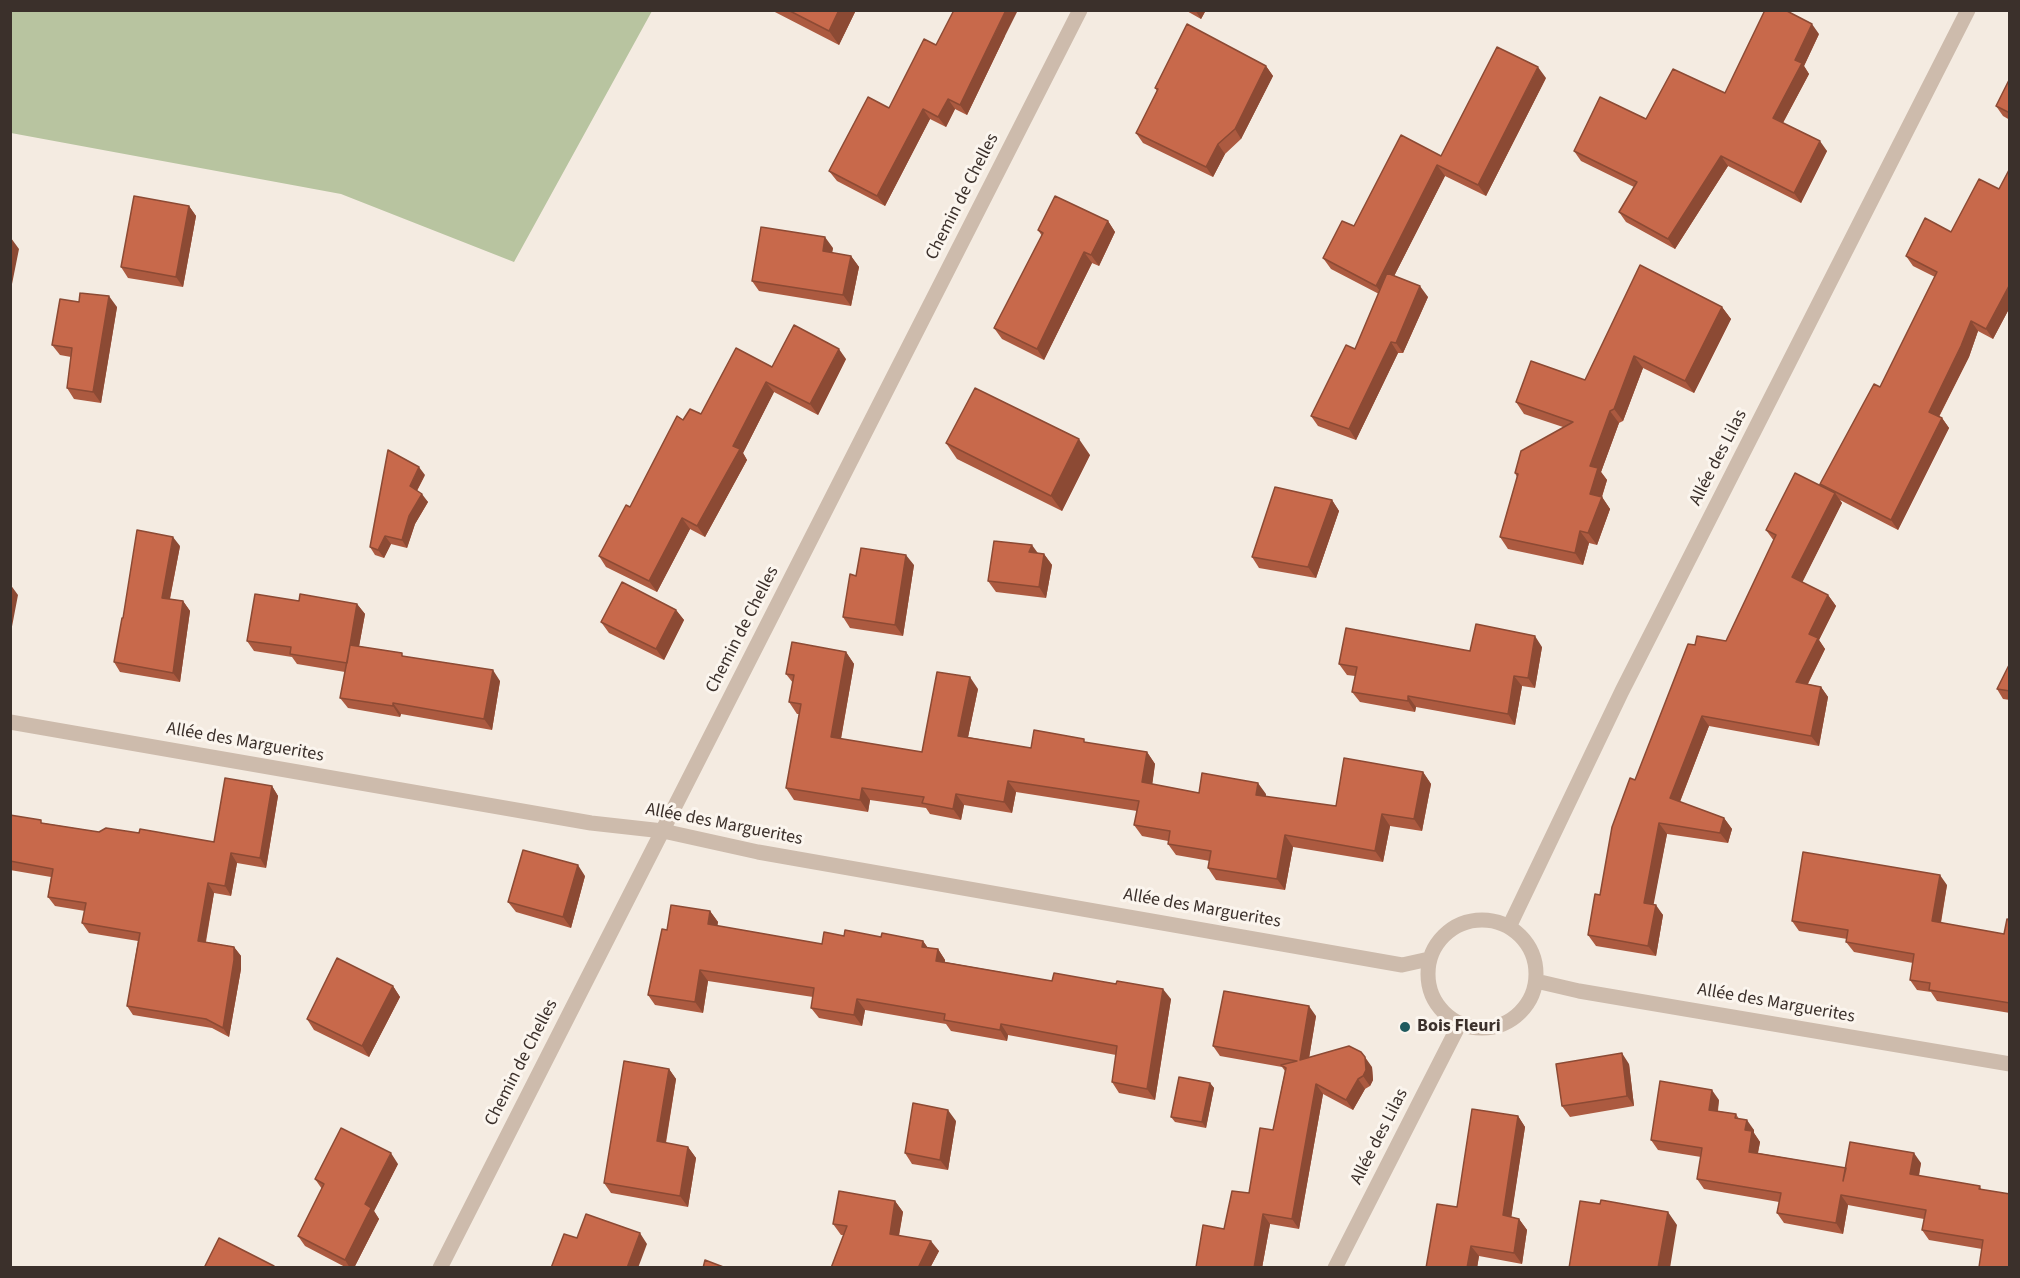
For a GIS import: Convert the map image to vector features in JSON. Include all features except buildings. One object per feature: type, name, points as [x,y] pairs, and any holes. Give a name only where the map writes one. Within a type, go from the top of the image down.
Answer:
[{"type":"street","name":"Chemin de Chelles","points":[[441,1268],[1080,10]]},
{"type":"street","name":"Allée des Lilas","points":[[1509,927],[1622,691],[1968,10]]},
{"type":"street","name":"Allée des Marguerites","points":[[10,722],[591,823],[663,831],[758,852],[1402,964],[1429,959]]},
{"type":"street","points":[[1490,920],[1509,927],[1525,940],[1535,960],[1536,981],[1531,998],[1508,1022],[1492,1027],[1476,1028],[1460,1023],[1444,1012],[1432,997],[1427,978],[1429,959],[1438,941],[1452,928],[1471,921],[1490,920]]},
{"type":"street","name":"Allée des Marguerites","points":[[1536,981],[1590,993],[2010,1064]]},
{"type":"street","name":"Allée des Lilas","points":[[1335,1268],[1460,1023]]},
{"type":"green space","points":[[10,11],[652,11],[514,262],[341,194],[11,133]]},
{"type":"place","name":"Bois Fleuri","points":[[1405,1027]]}]
